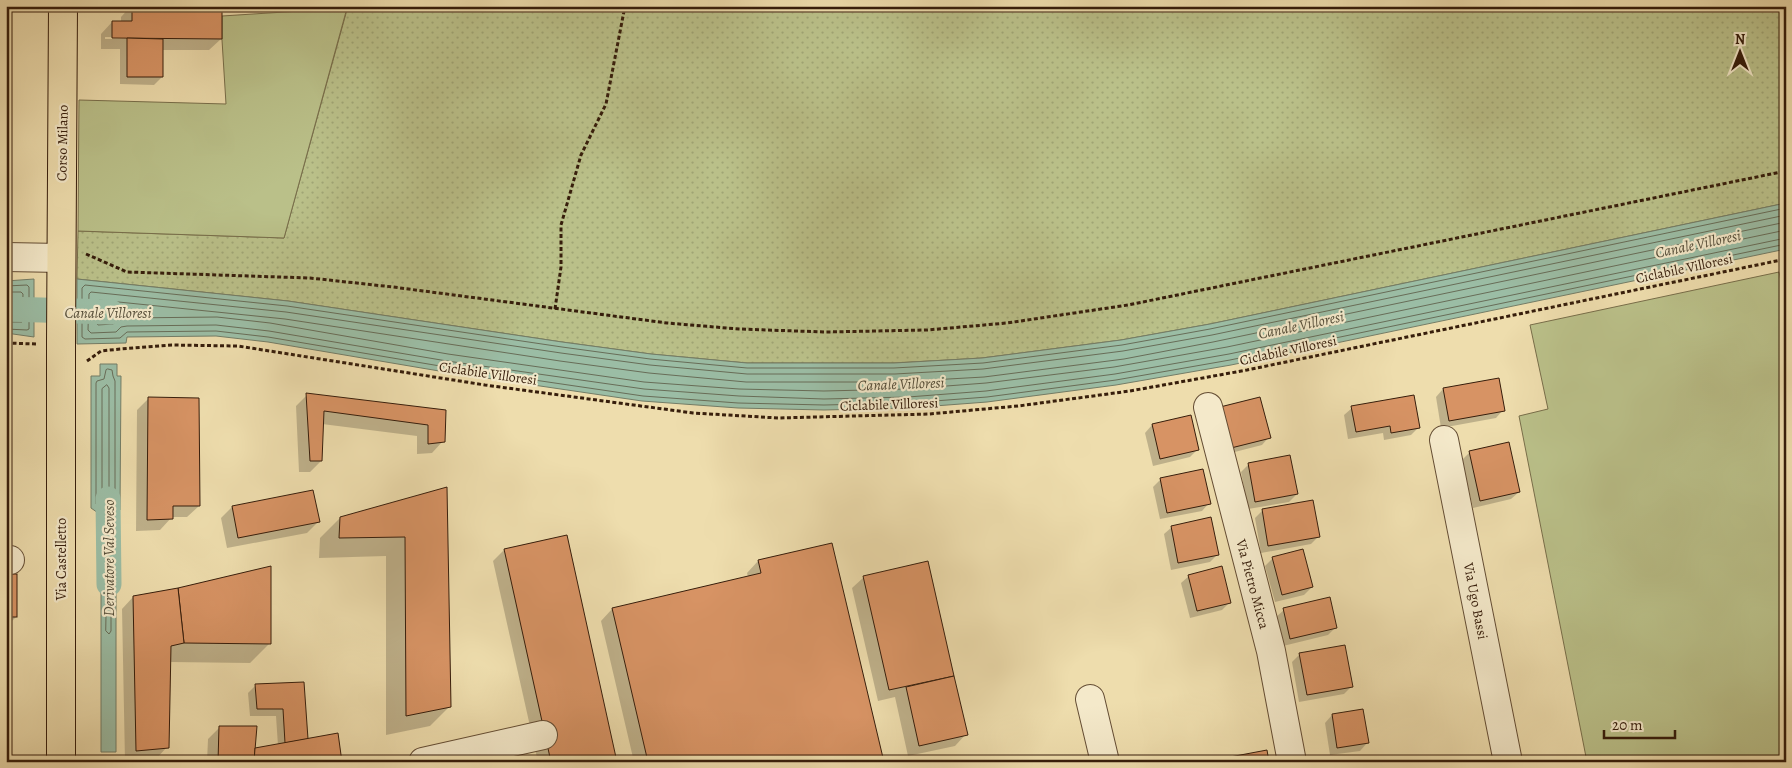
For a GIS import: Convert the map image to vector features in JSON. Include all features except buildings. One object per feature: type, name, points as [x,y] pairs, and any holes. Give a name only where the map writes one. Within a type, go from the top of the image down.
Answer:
[{"type":"main road","name":"Corso Milano","points":[[63,6],[61,260],[69,353]]},
{"type":"main road","name":"Via Castelletto","points":[[61,762],[69,353]]},
{"type":"street","points":[[6,257],[61,260]]},
{"type":"street","name":"Via Pietro Micca","points":[[1208,407],[1271,651],[1292,762]]},
{"type":"street","name":"Via Ugo Bassi","points":[[1444,440],[1508,762]]},
{"type":"street","points":[[1090,699],[1105,762]]},
{"type":"street","points":[[423,762],[543,735]]},
{"type":"path","points":[[555,309],[561,267],[561,225],[581,155],[606,104],[625,6]]},
{"type":"path","points":[[61,260],[127,272],[310,278],[555,309],[739,329],[815,332],[927,330],[1007,323],[1128,305],[1786,171]]},
{"type":"path","name":"Ciclabile Villoresi","points":[[69,353],[172,345],[238,346],[485,385],[693,413],[778,418],[929,414],[1018,406],[1140,390],[1247,370],[1786,258]]},
{"type":"path","points":[[6,343],[30,343]]},
{"type":"shaded area","points":[[348,6],[1786,6],[1786,203],[1210,324],[1121,340],[982,358],[894,363],[747,363],[651,354],[288,301],[77,279],[78,231],[284,238]]},
{"type":"shaded area","points":[[347,8],[284,238],[78,231],[79,100],[226,104],[222,16]]},
{"type":"shaded area","points":[[1779,272],[1786,304],[1786,762],[1587,762],[1519,416],[1548,409],[1530,325]]},
{"type":"water","name":"Canale Villoresi","points":[[1786,203],[1786,249],[1231,365],[1116,385],[987,402],[908,408],[824,410],[738,408],[642,401],[445,372],[268,342],[216,336],[127,337],[126,343],[77,344],[77,279],[288,301],[562,342],[651,354],[747,363],[894,363],[982,358],[1121,340],[1210,324]]},
{"type":"water","name":"Canale Villoresi","points":[[34,279],[34,337],[6,333],[6,281]]},
{"type":"water","points":[[100,364],[117,364],[117,376],[121,376],[120,510],[112,515],[112,533],[106,533],[101,530],[101,515],[91,508],[91,376],[100,376]]},
{"type":"water","points":[[106,550],[112,550],[112,575],[116,576],[116,752],[101,752],[101,553]]},
{"type":"waterway","name":"Canale Villoresi","points":[[6,309],[111,312]]},
{"type":"waterway","name":"Derivatore Val Seveso","points":[[108,499],[109,584]]}]
